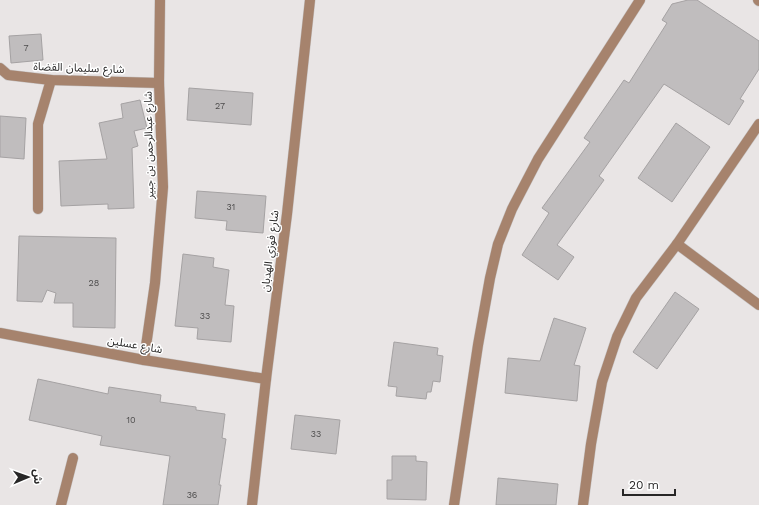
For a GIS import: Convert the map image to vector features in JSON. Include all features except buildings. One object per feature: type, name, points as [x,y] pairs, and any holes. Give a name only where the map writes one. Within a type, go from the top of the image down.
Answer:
[{"type":"street","name":"شارع عبدالرحمن بن جبير","points":[[144,360],[155,282],[164,187],[159,83],[160,0]]},
{"type":"street","name":"شارع فوزي الهدبان","points":[[252,505],[287,214],[310,0]]},
{"type":"street","points":[[454,505],[478,345],[490,278],[498,244],[512,209],[538,159],[640,0]]},
{"type":"street","name":"شارع سليمان القضاة","points":[[0,68],[8,75],[51,80],[159,83]]},
{"type":"street","points":[[38,208],[38,124],[51,80]]},
{"type":"street","points":[[583,505],[591,444],[602,382],[617,337],[636,298],[678,244],[759,124]]},
{"type":"street","points":[[678,244],[759,305]]},
{"type":"street","name":"شارع عسلين","points":[[0,334],[144,360],[266,379]]},
{"type":"street","points":[[61,505],[73,458]]}]
